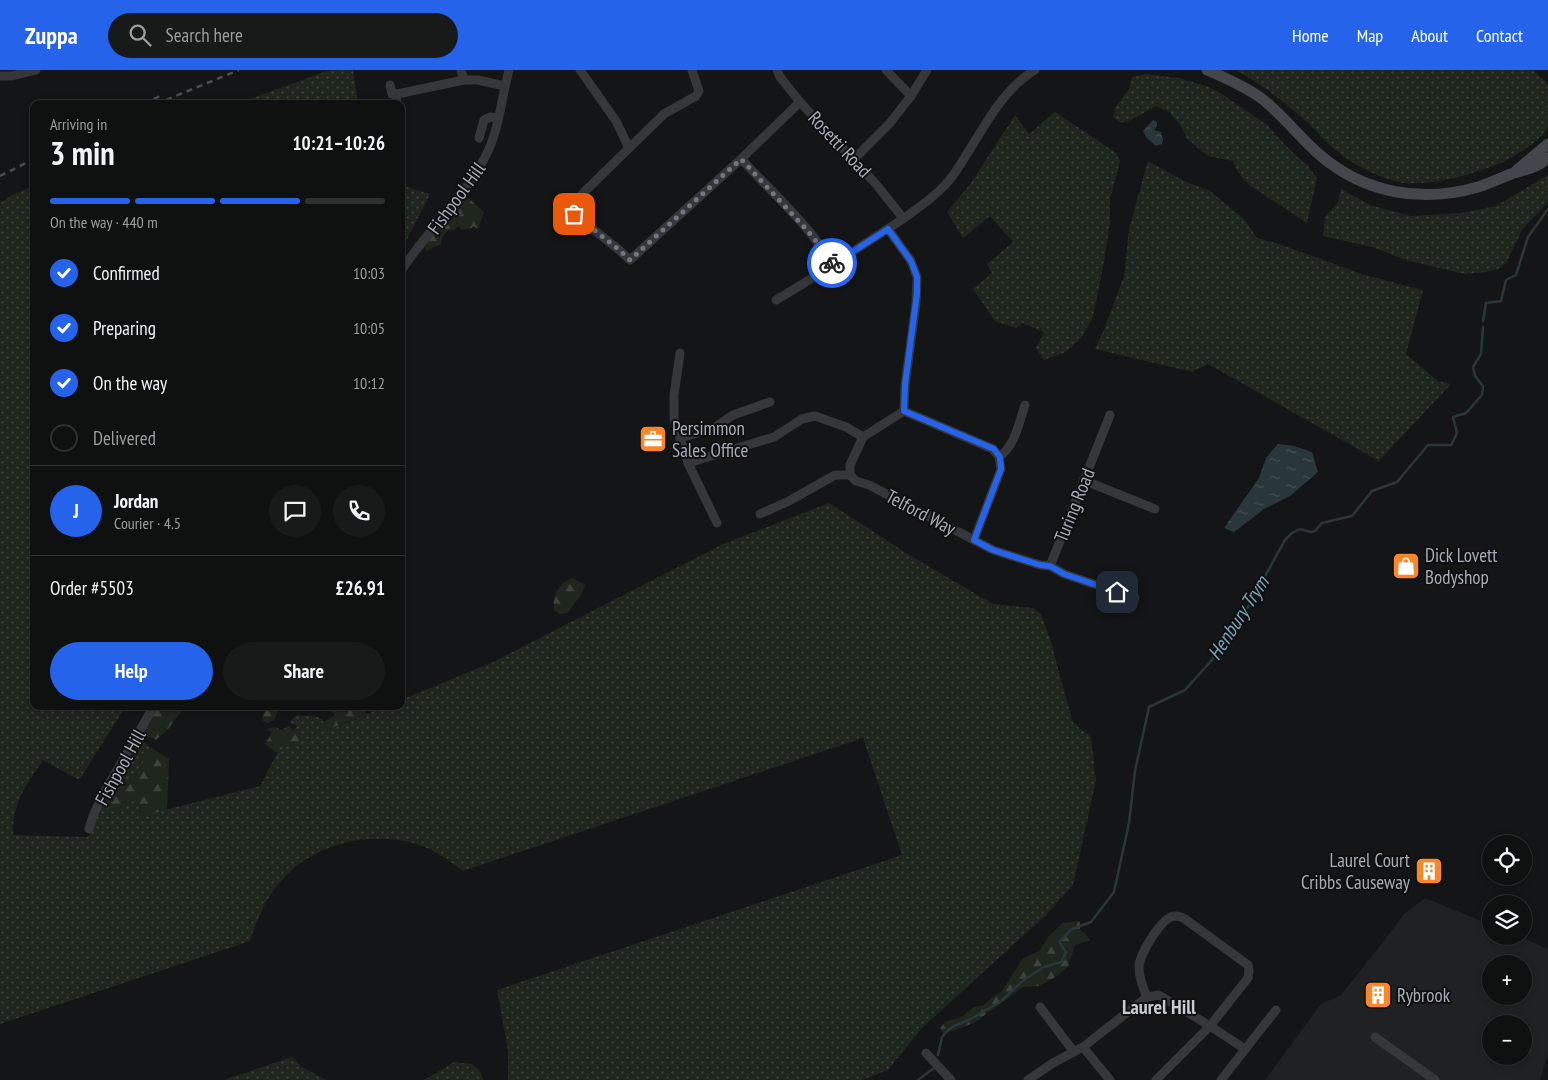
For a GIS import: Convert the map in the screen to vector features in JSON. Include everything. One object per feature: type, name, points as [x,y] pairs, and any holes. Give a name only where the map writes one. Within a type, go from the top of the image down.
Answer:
[{"type":"street","points":[[0,76],[12,76],[36,70]]},
{"type":"street","points":[[462,70],[464,80]]},
{"type":"street","name":"Fishpool Hill","points":[[405,266],[481,164],[491,144],[509,70]]},
{"type":"street","points":[[580,70],[616,121],[629,148]]},
{"type":"street","points":[[692,70],[699,91],[696,96],[664,114],[575,201],[574,214],[630,260],[741,159],[800,102]]},
{"type":"street","name":"Rosetti Road","points":[[777,70],[780,77],[800,102],[875,183],[903,218]]},
{"type":"street","points":[[886,70],[910,96]]},
{"type":"street","points":[[854,160],[890,123],[927,70]]},
{"type":"street","points":[[776,300],[888,229],[945,185],[1002,101],[1020,79],[1036,70]]},
{"type":"street","points":[[1207,70],[1240,85],[1259,97],[1335,167],[1374,186],[1407,194],[1433,195],[1494,182],[1513,173],[1532,168],[1548,158]]},
{"type":"street","points":[[390,85],[392,94],[397,99],[464,80],[478,80],[505,86]]},
{"type":"street","name":"Fishpool Hill","points":[[480,138],[484,120],[490,117],[498,118]]},
{"type":"street","points":[[1513,173],[1548,144]]},
{"type":"street","points":[[741,159],[806,229],[826,253],[832,265]]},
{"type":"street","points":[[888,229],[911,261],[917,277],[917,293],[905,385],[904,411]]},
{"type":"street","points":[[680,353],[674,395],[674,419],[688,463],[717,524]]},
{"type":"street","points":[[680,438],[714,428],[733,415],[770,402]]},
{"type":"street","points":[[1000,457],[1006,452],[1012,442],[1025,405]]},
{"type":"street","points":[[760,514],[789,501],[835,475],[850,475],[850,465],[863,437],[904,411]]},
{"type":"street","points":[[904,411],[994,449],[1000,457],[1001,469],[974,540]]},
{"type":"street","name":"Turing Road","points":[[1110,415],[1050,566],[1064,574],[1135,598]]},
{"type":"street","points":[[688,463],[774,437],[802,419],[815,416],[846,426],[863,437]]},
{"type":"street","name":"Telford Way","points":[[850,475],[856,481],[993,550],[1040,565],[1050,566]]},
{"type":"street","points":[[1084,480],[1155,509]]},
{"type":"street","name":"Fishpool Hill","points":[[89,830],[101,798],[152,710]]},
{"type":"street","points":[[1147,997],[1142,986],[1139,968],[1140,958],[1160,928],[1173,916],[1185,919],[1248,965],[1248,978],[1210,1026],[1156,1080]]},
{"type":"street","points":[[1028,1080],[1053,1063],[1083,1047],[1147,997],[1159,995],[1244,1049]]},
{"type":"street","points":[[1040,1007],[1074,1052]]},
{"type":"street","points":[[1221,1080],[1276,1010]]},
{"type":"street","points":[[1375,1037],[1435,1080]]},
{"type":"street","points":[[1083,1047],[1110,1080]]},
{"type":"street","points":[[926,1053],[951,1080]]},
{"type":"shaded area","points":[[1425,898],[1482,921],[1482,945],[1532,945],[1532,942],[1548,949],[1548,1054],[1540,1080],[1265,1080],[1321,1004],[1341,995],[1404,914]]},
{"type":"green space","points":[[330,70],[353,70],[357,100],[247,100]]},
{"type":"green space","points":[[1235,70],[1533,70],[1546,82],[1548,87],[1548,125],[1541,136],[1527,148],[1487,168],[1441,181],[1396,182],[1377,175],[1348,160],[1283,102]]},
{"type":"green space","points":[[1145,74],[1179,78],[1206,86],[1219,92],[1267,125],[1308,166],[1317,178],[1307,223],[1249,185],[1237,171],[1233,161],[1208,156],[1187,139],[1181,126],[1169,112],[1156,106],[1131,120],[1120,123],[1113,117],[1115,108],[1129,89],[1132,77]]},
{"type":"green space","points":[[1055,112],[1115,152],[1120,161],[1110,200],[1110,223],[1093,317],[1081,338],[1066,352],[1044,360],[1036,348],[1044,332],[1022,323],[1016,328],[995,321],[973,289],[992,273],[987,264],[1013,242],[990,216],[963,238],[947,212],[971,183],[1015,115],[1029,134]]},
{"type":"green space","points":[[1148,161],[1186,182],[1209,190],[1245,220],[1257,238],[1365,275],[1423,290],[1406,354],[1438,381],[1451,384],[1379,461],[1208,364],[1192,372],[1095,349],[1124,276],[1129,229]]},
{"type":"green space","points":[[1548,175],[1548,202],[1522,230],[1506,263],[1499,269],[1465,274],[1406,260],[1372,247],[1323,236],[1325,217],[1338,202],[1341,189],[1370,205],[1411,216],[1461,213],[1496,206]]},
{"type":"green space","points":[[405,186],[430,194],[405,243]]},
{"type":"green space","points":[[30,188],[30,710],[123,710],[79,780],[43,760],[21,795],[15,812],[13,835],[87,837],[95,829],[92,829],[105,799],[140,740],[153,749],[129,782],[130,784],[120,791],[113,810],[118,811],[124,802],[132,798],[138,800],[141,816],[260,786],[279,750],[306,739],[297,734],[295,730],[297,726],[289,722],[297,715],[318,717],[326,722],[325,731],[376,710],[405,710],[405,698],[491,663],[723,544],[829,503],[911,556],[993,604],[1033,608],[1041,614],[1050,639],[1073,723],[1091,737],[1096,780],[1073,885],[1046,915],[921,1029],[888,1070],[862,1080],[508,1080],[508,1050],[497,990],[902,855],[863,738],[463,871],[437,854],[409,842],[375,839],[357,840],[340,844],[309,858],[282,880],[271,894],[263,909],[250,941],[0,1024],[0,203],[12,195]]},
{"type":"green space","points":[[464,194],[484,212],[478,229],[473,226],[472,228],[462,230],[458,226],[454,230],[447,231],[442,238],[441,244],[427,251],[424,247]]},
{"type":"green space","points":[[573,578],[585,585],[581,595],[567,613],[560,614],[554,610],[556,594],[565,581]]},
{"type":"green space","points":[[156,710],[182,710],[169,728],[156,740],[148,737],[143,732]]},
{"type":"green space","points":[[263,710],[280,710],[274,720],[267,723],[262,720]]},
{"type":"green space","points":[[331,710],[366,710],[366,714],[324,731],[317,726],[335,715]]},
{"type":"green space","points":[[288,726],[295,730],[297,734],[301,732],[306,739],[279,750],[277,753],[265,744],[272,733],[266,729],[276,727],[281,730]]},
{"type":"green space","points":[[153,749],[169,759],[167,810],[141,816],[138,800],[132,798],[124,802],[118,811],[113,811],[113,799],[130,784],[129,782]]},
{"type":"green space","points":[[1080,921],[1080,930],[1090,940],[1075,945],[1068,967],[1040,986],[1023,987],[974,1023],[944,1034],[940,1028],[945,1022],[963,1016],[974,1007],[984,1005],[1002,991],[1023,958],[1039,951],[1049,936],[1062,923]]},
{"type":"green space","points":[[292,1057],[302,1067],[326,1080],[224,1080]]},
{"type":"green space","points":[[454,1062],[472,1064],[480,1071],[483,1080],[422,1080],[428,1078]]},
{"type":"water","points":[[1153,120],[1157,122],[1154,130],[1161,132],[1163,140],[1162,144],[1156,146],[1146,137],[1143,131]]},
{"type":"water","points":[[1278,444],[1294,446],[1312,452],[1318,472],[1290,496],[1264,509],[1234,532],[1224,528],[1259,478],[1266,458]]},
{"type":"waterway","name":"Henbury Trym","points":[[1483,321],[1486,303],[1501,301],[1506,280],[1516,275],[1528,237],[1548,209]]},
{"type":"waterway","name":"Henbury Trym","points":[[938,1055],[942,1037],[947,1031],[1001,1001],[1025,979],[1044,967],[1061,962],[1066,952],[1059,942],[1072,929],[1091,922],[1114,892],[1129,823],[1135,771],[1149,707],[1185,690],[1212,660],[1248,607],[1285,540],[1292,533],[1300,529],[1311,532],[1315,531],[1322,523],[1352,516],[1372,491],[1397,482],[1428,445],[1451,445],[1457,433],[1453,417],[1466,413],[1482,395],[1483,386],[1475,376],[1473,367],[1481,354],[1483,327]]},
{"type":"waterway","points":[[918,1080],[934,1068]]},
{"type":"railway","points":[[166,100],[239,70]]},
{"type":"railway","points":[[152,100],[160,96]]},
{"type":"railway","points":[[0,176],[30,161]]},
{"type":"way so far","points":[[574,214],[630,260],[741,159],[806,229],[832,263]]},
{"type":"place","name":"Persimmon Sales Office","points":[[653,439]]},
{"type":"place","name":"Dick Lovett Bodyshop","points":[[1406,566]]},
{"type":"place","name":"Laurel Court Cribbs Causeway","points":[[1429,871]]},
{"type":"place","name":"Rybrook","points":[[1378,995]]},
{"type":"district","name":"Laurel Hill","points":[[1159,1007]]},
{"type":"route","points":[[832,263],[832,265],[888,229],[911,261],[917,277],[917,293],[905,385],[904,411],[994,449],[1000,457],[1001,469],[974,540],[993,550],[1040,565],[1050,566],[1064,574],[1117,592]]}]
